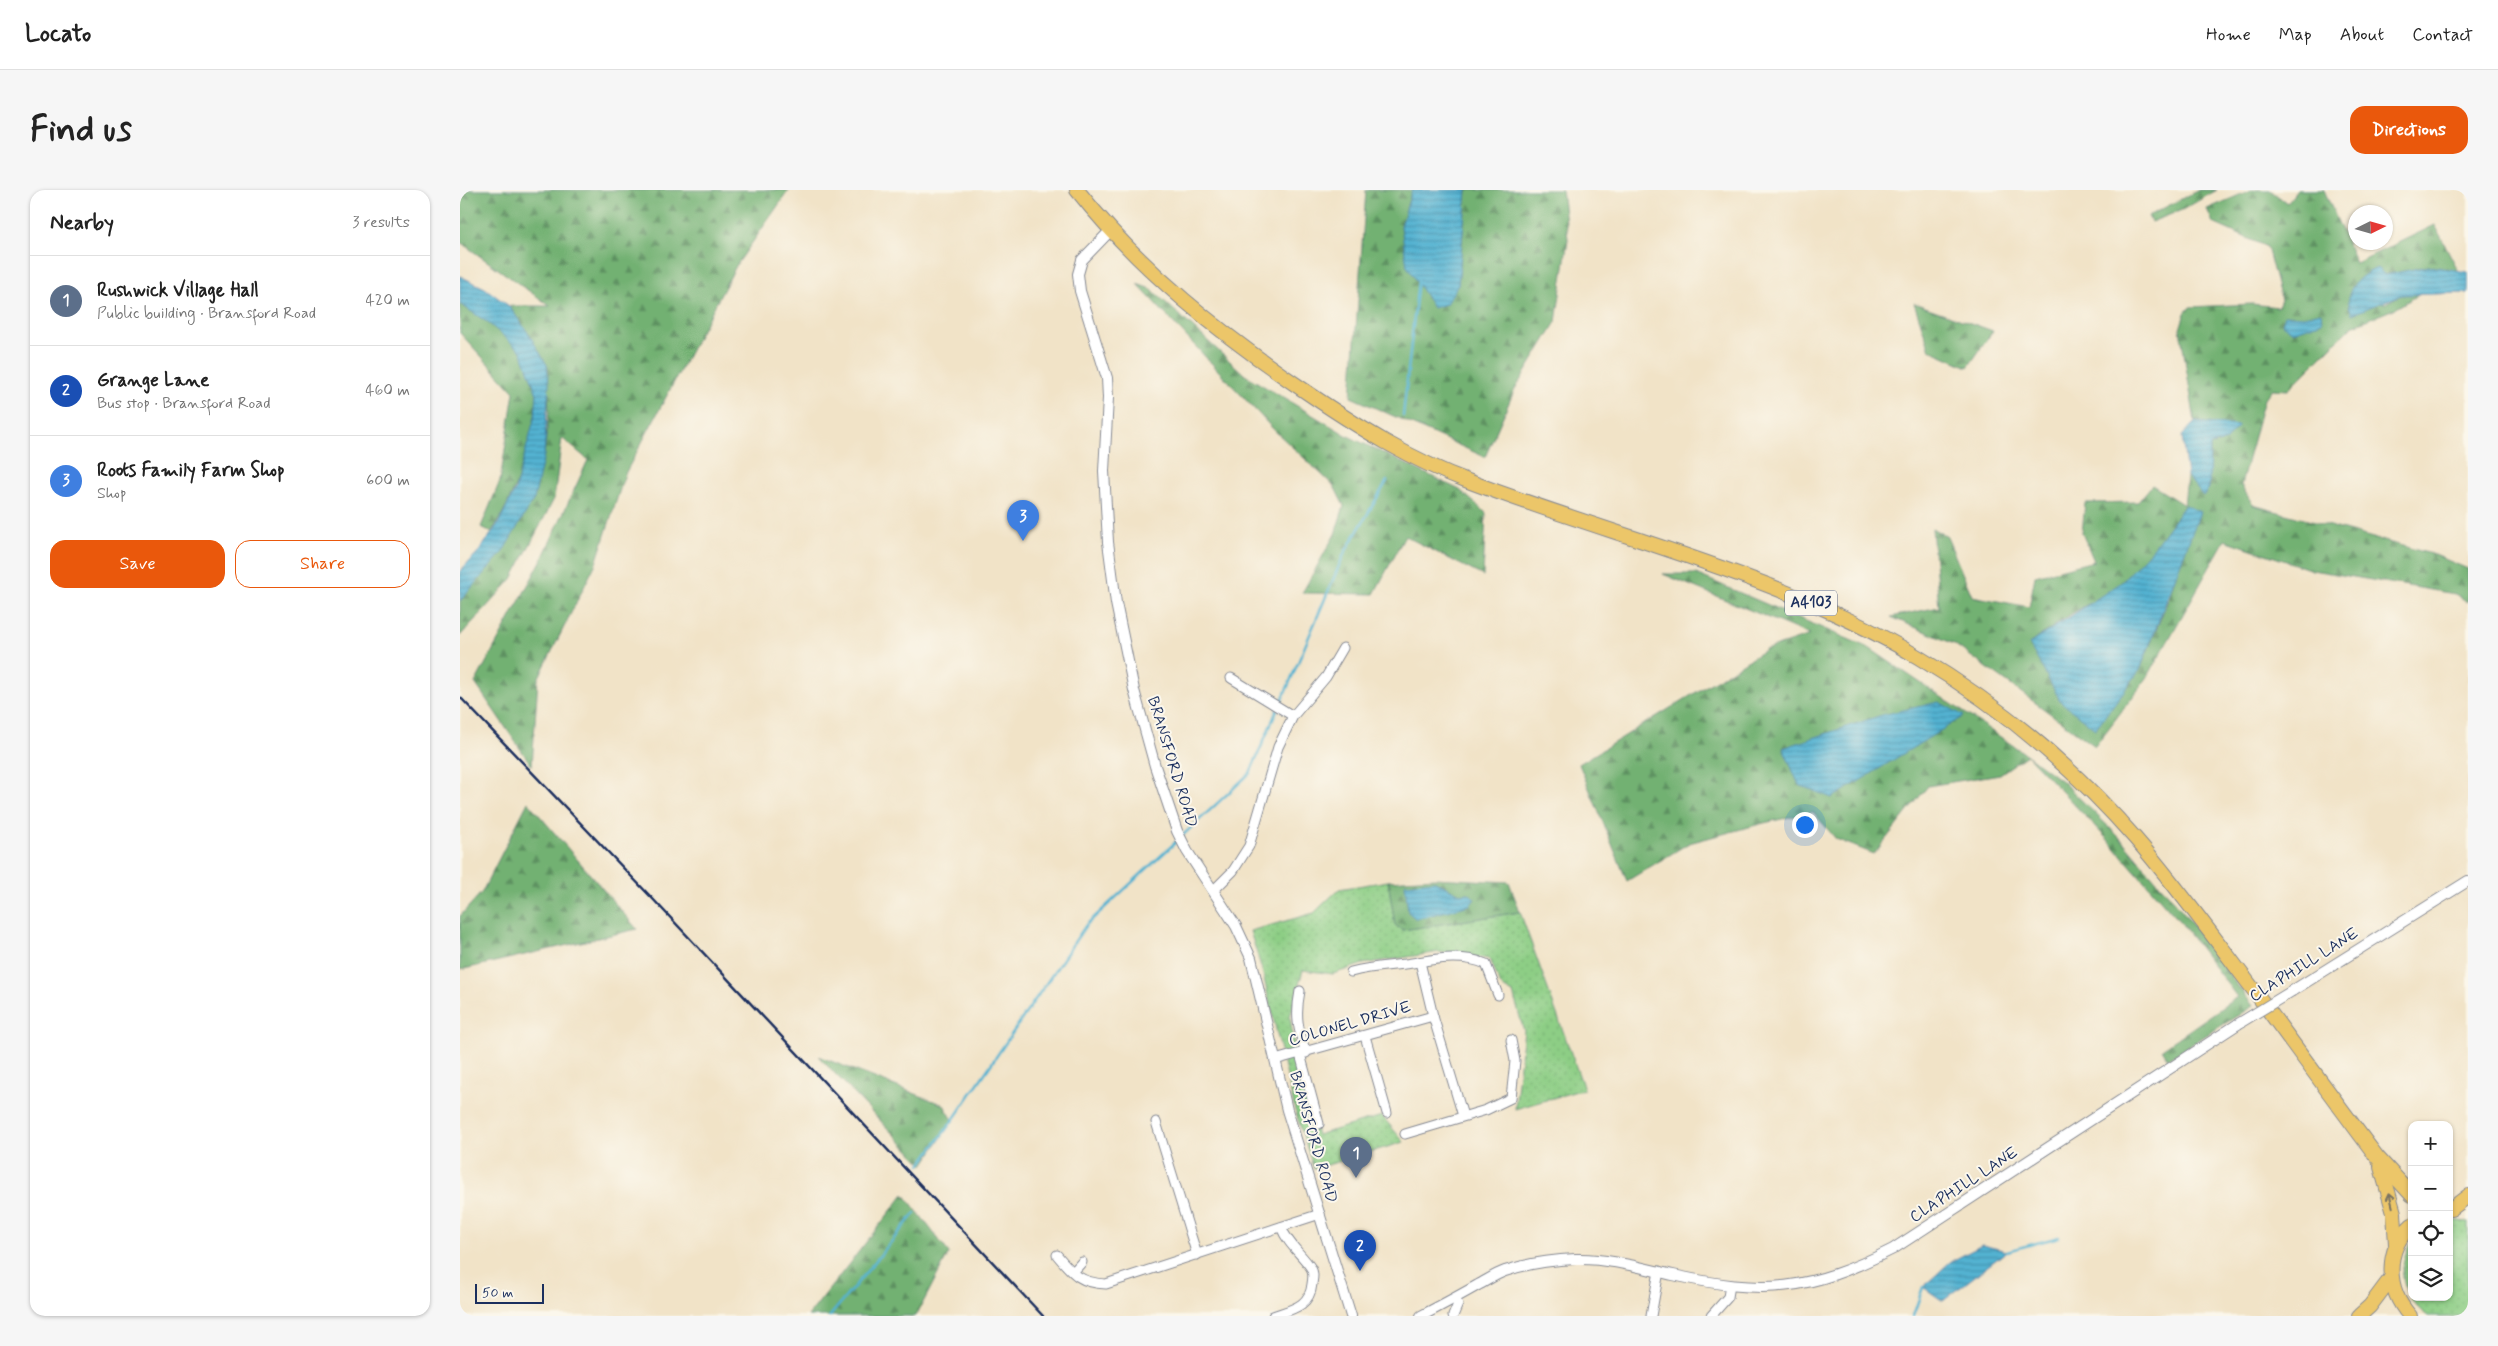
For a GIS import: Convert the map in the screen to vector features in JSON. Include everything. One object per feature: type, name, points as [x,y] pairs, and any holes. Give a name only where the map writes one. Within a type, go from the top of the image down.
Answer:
[{"type":"highway","name":"A4103","points":[[1077,190],[1110,231],[1158,278],[1230,338],[1346,419],[1402,451],[1464,480],[1750,578],[1803,599],[1915,655],[1990,703],[2075,776],[2134,836],[2186,899],[2377,1157],[2408,1191]]},
{"type":"highway","name":"A4103","points":[[2377,1157],[2387,1184],[2394,1213],[2396,1244]]},
{"type":"highway","points":[[2453,1207],[2468,1196]]},
{"type":"highway","points":[[2453,1209],[2468,1210]]},
{"type":"highway","points":[[2408,1230],[2396,1244],[2391,1278],[2394,1293],[2410,1316]]},
{"type":"highway","points":[[2359,1316],[2370,1306],[2391,1278]]},
{"type":"street","name":"BRANSFORD ROAD","points":[[1110,231],[1082,260],[1078,274],[1080,291],[1107,378],[1108,398],[1104,471],[1108,542],[1116,603],[1134,690],[1166,801],[1187,851],[1245,940],[1251,958],[1287,1110],[1351,1316]]},
{"type":"street","points":[[1214,890],[1233,871],[1249,846],[1278,747],[1293,716],[1326,677],[1343,648]]},
{"type":"street","points":[[1231,678],[1293,716]]},
{"type":"street","name":"CLAPHILL LANE","points":[[1421,1316],[1504,1271],[1576,1259],[1599,1260],[1730,1285],[1760,1288],[1790,1286],[1826,1278],[1854,1268],[1877,1257],[2040,1154],[2238,1024],[2468,881]]},
{"type":"street","points":[[1351,972],[1372,967],[1442,958],[1471,959],[1486,964],[1498,995]]},
{"type":"street","name":"COLONEL DRIVE","points":[[1420,962],[1433,1016],[1463,1116]]},
{"type":"street","points":[[1300,991],[1296,1011],[1297,1022],[1319,1124]]},
{"type":"street","name":"COLONEL DRIVE","points":[[1275,1060],[1433,1016]]},
{"type":"street","points":[[1365,1036],[1387,1113]]},
{"type":"street","points":[[1405,1134],[1486,1110],[1511,1098],[1515,1061],[1511,1040]]},
{"type":"street","points":[[1156,1122],[1198,1255]]},
{"type":"street","points":[[1057,1255],[1073,1272],[1089,1283],[1106,1284],[1320,1214]]},
{"type":"street","points":[[1274,1316],[1301,1306],[1311,1294],[1313,1277],[1312,1270],[1288,1242],[1281,1227]]},
{"type":"street","points":[[1073,1272],[1082,1262]]},
{"type":"street","points":[[1651,1316],[1659,1271]]},
{"type":"street","points":[[1711,1316],[1728,1297],[1730,1285]]},
{"type":"street","points":[[1453,1316],[1458,1304],[1455,1298]]},
{"type":"green space","points":[[460,190],[789,190],[736,266],[625,474],[596,563],[538,679],[532,766],[475,683],[541,561],[588,460],[562,438],[554,499],[512,579],[460,636],[460,601],[544,455],[549,412],[547,365],[509,306],[550,306],[460,242]]},
{"type":"green space","points":[[1366,190],[1412,190],[1401,226],[1458,285],[1467,190],[1562,190],[1568,239],[1556,322],[1515,389],[1485,457],[1351,397]]},
{"type":"green space","points":[[2199,190],[2217,190],[2182,210],[2151,222],[2148,216]]},
{"type":"green space","points":[[2251,190],[2270,190],[2287,203],[2297,190],[2324,190],[2348,245],[2348,250],[2350,250],[2356,263],[2383,250],[2393,250],[2393,245],[2435,225],[2459,272],[2429,266],[2385,275],[2384,304],[2401,295],[2422,293],[2394,309],[2352,326],[2288,390],[2272,389],[2264,399],[2241,485],[2253,505],[2435,555],[2468,569],[2468,602],[2455,594],[2312,570],[2225,540],[2147,678],[2095,746],[1954,644],[1891,617],[1939,607],[1932,528],[1947,537],[1972,596],[2029,607],[2035,576],[2094,561],[2082,533],[2085,503],[2138,502],[2152,485],[2184,505],[2187,476],[2203,495],[2209,488],[2210,446],[2226,440],[2238,426],[2195,422],[2180,329],[2185,313],[2190,307],[2252,304],[2278,307],[2281,300],[2267,247],[2213,223],[2207,209]],"holes":[[[2184,506],[2179,562],[2170,595],[2140,670],[2029,644],[2071,614],[2117,587],[2154,548]]]},
{"type":"green space","points":[[1137,284],[1151,289],[1245,375],[1348,436],[1460,490],[1486,513],[1483,576],[1405,536],[1374,594],[1302,593],[1335,534],[1344,506],[1334,486],[1274,430]]},
{"type":"green space","points":[[1914,303],[1993,331],[1968,367],[1930,350]]},
{"type":"green space","points":[[460,304],[500,331],[514,343],[522,353],[537,393],[538,406],[530,443],[507,505],[491,532],[481,527],[500,481],[514,392],[460,333]]},
{"type":"green space","points":[[1663,574],[1696,574],[1869,648],[2027,755],[2000,774],[1928,786],[1874,854],[1836,839],[1813,812],[1689,843],[1627,881],[1579,764],[1765,650],[1810,635]]},
{"type":"green space","points":[[2027,755],[2063,782],[2120,838],[2184,913],[2253,1006],[2168,1059],[2162,1049],[2237,997],[2182,924],[2108,840]]},
{"type":"green space","points":[[528,802],[637,929],[460,970],[460,916],[482,892]]},
{"type":"green space","points":[[1435,878],[1509,882],[1520,912],[1403,930],[1395,925],[1388,881]],"holes":[[[1435,881],[1460,894],[1469,894],[1470,905],[1456,907]]]},
{"type":"green space","points":[[1388,881],[1395,924],[1403,930],[1520,912],[1584,1089],[1515,1109],[1524,1031],[1513,993],[1501,986],[1490,959],[1439,952],[1363,964],[1333,974],[1303,970],[1290,1017],[1297,1063],[1317,1135],[1382,1116],[1404,1142],[1314,1169],[1295,1110],[1262,970],[1250,931],[1314,913],[1339,889]]},
{"type":"green space","points":[[818,1056],[944,1105],[953,1120],[923,1165]]},
{"type":"green space","points":[[904,1194],[949,1253],[916,1316],[808,1316]]},
{"type":"green space","points":[[2453,1220],[2468,1222],[2468,1316],[2428,1316],[2413,1301],[2453,1301]]},
{"type":"green space","points":[[2408,1249],[2408,1293],[2403,1272]]},
{"type":"water","points":[[1412,190],[1467,190],[1458,285],[1446,304],[1433,308],[1407,266],[1401,226]]},
{"type":"water","points":[[2429,266],[2468,272],[2468,293],[2401,295],[2352,314],[2349,306],[2350,292],[2363,276],[2377,268],[2385,275]]},
{"type":"water","points":[[460,276],[485,288],[509,306],[529,334],[547,365],[549,383],[544,455],[534,499],[502,553],[460,601],[460,571],[480,550],[498,524],[515,490],[535,416],[537,394],[521,351],[487,322],[460,304]]},
{"type":"water","points":[[2321,312],[2322,322],[2293,332],[2282,324],[2285,315],[2304,316]]},
{"type":"water","points":[[2195,422],[2239,426],[2226,440],[2210,446],[2209,488],[2203,496],[2187,476],[2182,436]]},
{"type":"water","points":[[2185,505],[2200,512],[2140,670],[2095,729],[2061,702],[2029,644],[2122,582],[2154,547]]},
{"type":"water","points":[[1939,702],[1964,716],[1832,798],[1799,785],[1783,748],[1882,715]]},
{"type":"water","points":[[1435,881],[1460,894],[1469,893],[1475,899],[1470,905],[1416,919],[1408,912],[1405,884]]},
{"type":"water","points":[[1982,1245],[2007,1251],[1943,1301],[1923,1287],[1950,1262]]},
{"type":"waterway","points":[[1403,416],[1418,280]]},
{"type":"waterway","points":[[1280,705],[1344,554],[1387,481]]},
{"type":"waterway","points":[[1182,836],[1250,773],[1277,710]]},
{"type":"waterway","points":[[920,1165],[953,1120],[1086,925],[1178,840]]},
{"type":"waterway","points":[[830,1316],[915,1213]]},
{"type":"waterway","points":[[2007,1251],[2059,1237]]},
{"type":"waterway","points":[[1913,1316],[1923,1287]]},
{"type":"railway","points":[[460,697],[651,897],[1043,1316]]},
{"type":"place","name":"Roots Family Farm Shop","points":[[1023,541]]},
{"type":"place","name":"Rushwick Village Hall","points":[[1356,1178]]},
{"type":"place","name":"Grange Lane","points":[[1360,1271]]}]
